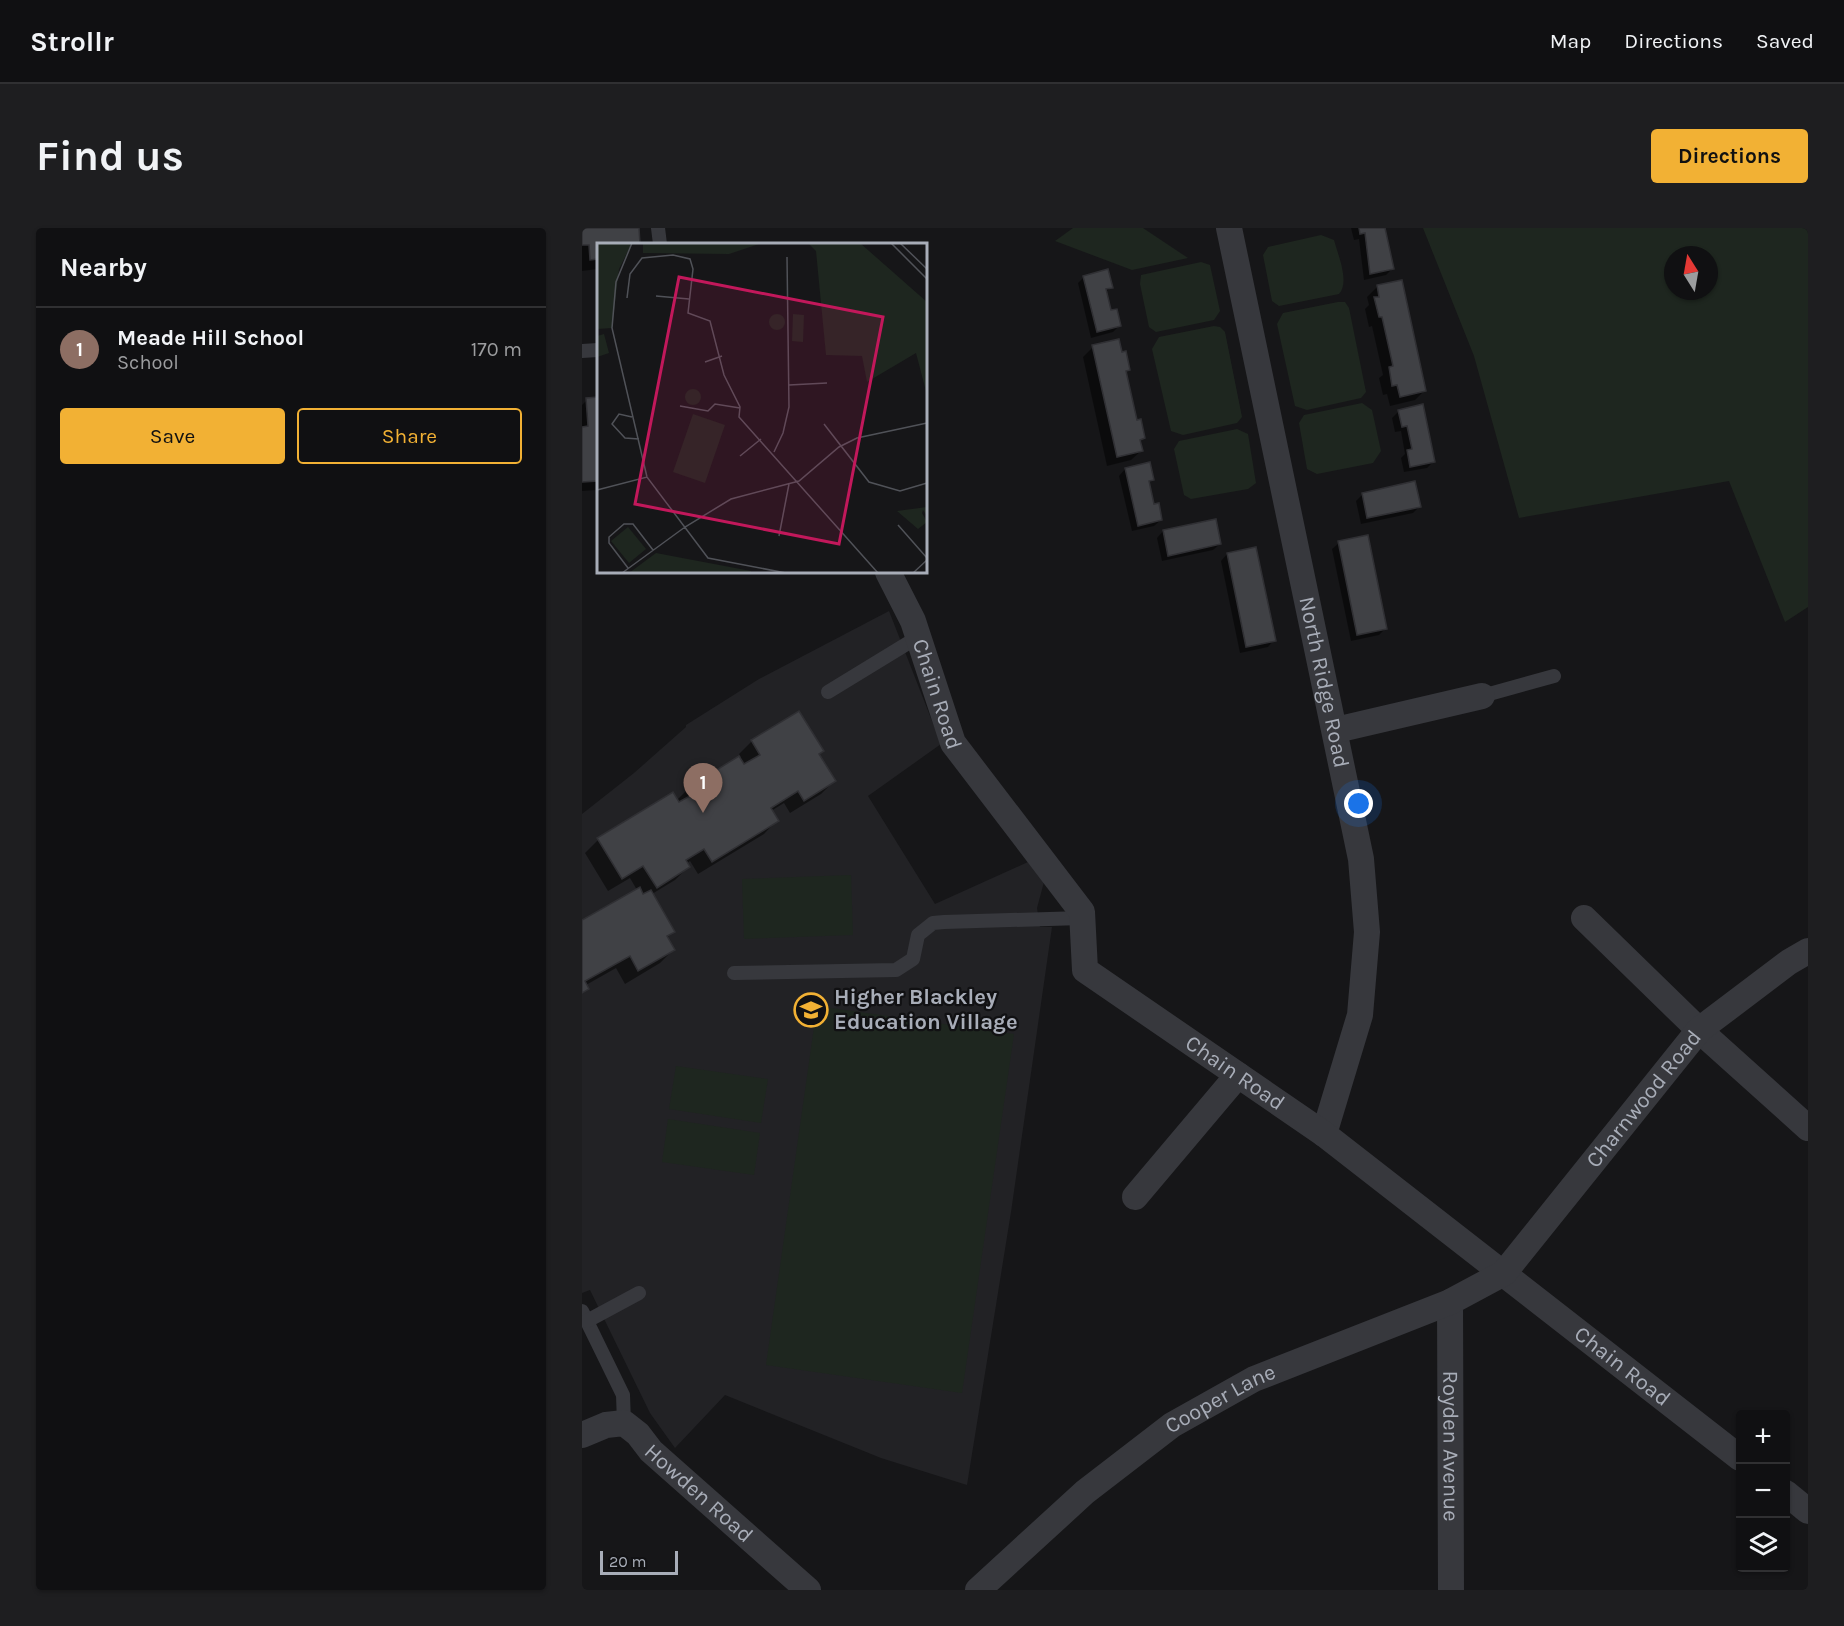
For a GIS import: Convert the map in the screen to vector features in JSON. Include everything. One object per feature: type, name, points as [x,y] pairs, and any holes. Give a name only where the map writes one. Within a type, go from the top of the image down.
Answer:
[{"type":"street","name":"North Ridge Road","points":[[1229,228],[1336,729],[1361,859],[1367,932],[1360,1015],[1324,1134]]},
{"type":"street","name":"Chain Road","points":[[888,573],[918,637],[953,743],[1082,912],[1085,970],[1324,1134],[1736,1455]]},
{"type":"street","points":[[1336,729],[1482,696]]},
{"type":"street","points":[[1584,918],[1699,1030],[1808,1128]]},
{"type":"street","name":"Charnwood Road","points":[[1504,1273],[1699,1030],[1789,962],[1808,951]]},
{"type":"street","points":[[1135,1197],[1238,1075]]},
{"type":"street","name":"Cooper Lane","points":[[978,1590],[1085,1492],[1172,1425],[1254,1379],[1450,1302],[1504,1273]]},
{"type":"street","name":"Royden Avenue","points":[[1450,1302],[1451,1590]]},
{"type":"street","points":[[582,1435],[606,1425],[624,1423]]},
{"type":"street","name":"Howden Road","points":[[624,1423],[638,1434],[651,1451],[808,1590]]},
{"type":"street","points":[[1790,1497],[1808,1511]]},
{"type":"lane","points":[[658,228],[660,243]]},
{"type":"lane","points":[[582,351],[597,350]]},
{"type":"lane","points":[[828,692],[918,637]]},
{"type":"lane","points":[[1482,696],[1554,676]]},
{"type":"lane","points":[[734,973],[896,970],[913,959],[918,935],[933,923],[1038,917],[1082,918]]},
{"type":"lane","points":[[624,1423],[623,1395],[585,1316],[639,1293]]},
{"type":"shaded area","points":[[1073,228],[1143,228],[1188,258],[1132,270],[1055,241]]},
{"type":"shaded area","points":[[1423,228],[1808,228],[1808,607],[1785,622],[1729,481],[1519,518],[1474,356]]},
{"type":"shaded area","points":[[1321,235],[1334,240],[1342,268],[1342,289],[1339,294],[1279,306],[1272,301],[1263,255],[1268,247]]},
{"type":"shaded area","points":[[1201,262],[1210,265],[1220,311],[1214,320],[1156,332],[1149,327],[1140,284],[1141,275]]},
{"type":"shaded area","points":[[1345,302],[1349,308],[1366,392],[1361,398],[1307,410],[1295,406],[1277,324],[1283,313]]},
{"type":"shaded area","points":[[1214,326],[1220,327],[1225,332],[1242,417],[1237,423],[1183,435],[1171,431],[1152,349],[1159,337]]},
{"type":"shaded area","points":[[1362,403],[1372,410],[1381,451],[1373,463],[1317,474],[1307,469],[1299,423],[1304,415]]},
{"type":"shaded area","points":[[1237,429],[1248,434],[1256,483],[1248,489],[1191,499],[1184,495],[1174,449],[1179,441]]},
{"type":"shaded area","name":"Higher Blackley Education Village","points":[[889,611],[941,744],[868,796],[935,904],[1028,862],[1044,882],[1037,908],[1040,927],[1052,927],[1011,1212],[967,1485],[881,1458],[725,1395],[675,1448],[650,1413],[590,1290],[582,1293],[582,814],[634,773],[686,725],[759,679]]},
{"type":"shaded area","points":[[851,875],[853,935],[744,939],[742,879]]},
{"type":"shaded area","points":[[817,1006],[1014,1034],[962,1393],[766,1365]]},
{"type":"shaded area","points":[[676,1066],[768,1079],[761,1123],[669,1109]]},
{"type":"shaded area","points":[[668,1119],[760,1133],[754,1175],[662,1162]]},
{"type":"building","points":[[582,228],[639,228],[640,243],[597,243],[597,259],[590,260],[589,245],[582,245]]},
{"type":"building","points":[[1359,228],[1385,228],[1394,269],[1370,274],[1365,233],[1360,234]]},
{"type":"building","points":[[1108,269],[1113,288],[1106,289],[1111,310],[1117,309],[1121,326],[1097,332],[1083,276]]},
{"type":"building","points":[[1402,280],[1426,391],[1400,397],[1397,385],[1392,386],[1389,367],[1393,366],[1382,317],[1379,317],[1374,297],[1379,297],[1377,285]]},
{"type":"building","points":[[1119,339],[1122,352],[1126,351],[1130,370],[1126,371],[1137,420],[1141,419],[1145,438],[1140,440],[1143,451],[1117,457],[1092,345]]},
{"type":"building","points":[[597,397],[597,481],[582,482],[582,427],[588,426],[586,398]]},
{"type":"building","points":[[1423,404],[1435,462],[1410,467],[1407,450],[1412,449],[1407,426],[1402,427],[1398,410]]},
{"type":"building","points":[[1150,462],[1154,480],[1149,481],[1154,504],[1159,503],[1162,520],[1138,526],[1125,468]]},
{"type":"building","points":[[1415,481],[1421,507],[1367,518],[1362,493]]},
{"type":"building","points":[[1216,519],[1221,544],[1168,556],[1163,530]]},
{"type":"building","points":[[1368,535],[1387,629],[1357,635],[1338,541]]},
{"type":"building","points":[[1256,547],[1276,641],[1246,647],[1227,553]]},
{"type":"building","points":[[799,711],[824,751],[819,754],[836,781],[804,801],[798,791],[771,808],[779,821],[712,862],[704,849],[686,860],[690,867],[657,888],[643,866],[622,879],[597,838],[673,792],[679,802],[690,796],[686,789],[739,756],[744,764],[760,755],[751,740]]},
{"type":"building","points":[[640,887],[643,894],[651,890],[675,932],[667,936],[675,950],[638,971],[630,956],[585,981],[589,989],[582,993],[582,920]]},
{"type":"place","name":"Meade Hill School","points":[[703,813]]},
{"type":"place","name":"Higher Blackley Education Village","points":[[811,1010]]}]
